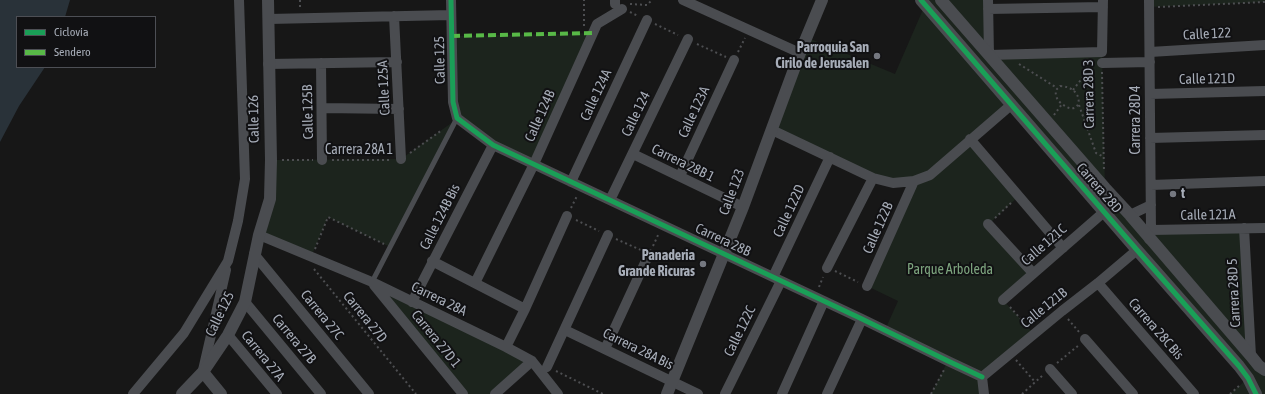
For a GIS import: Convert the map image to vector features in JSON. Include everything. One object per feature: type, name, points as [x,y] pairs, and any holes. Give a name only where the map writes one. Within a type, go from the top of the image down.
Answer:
[{"type":"street","points":[[221,394],[203,372],[238,221],[245,179],[238,0]]},
{"type":"street","name":"Calle 126","points":[[259,235],[270,199],[268,0]]},
{"type":"street","name":"Calle 125","points":[[451,0],[453,102],[457,118]]},
{"type":"street","points":[[683,0],[800,53]]},
{"type":"street","name":"Calle 123","points":[[667,394],[743,207],[800,53],[822,0]]},
{"type":"street","name":"Carrera 28D","points":[[921,0],[1011,106],[1239,366],[1256,394]]},
{"type":"street","name":"Carrera 28D","points":[[941,0],[1105,188],[1150,234],[1250,356],[1265,370]]},
{"type":"street","points":[[1103,3],[988,5],[989,55],[1102,58],[1150,62]]},
{"type":"street","name":"Carrera 28D 3","points":[[1102,58],[1103,3]]},
{"type":"street","name":"Calle 124B","points":[[475,283],[534,164],[597,24],[620,4]]},
{"type":"street","name":"Carrera 28D 4","points":[[1149,4],[1151,185],[1150,234]]},
{"type":"street","points":[[269,19],[451,15]]},
{"type":"street","name":"Calle 125A","points":[[394,16],[401,160]]},
{"type":"street","name":"Calle 124A","points":[[571,182],[647,20]]},
{"type":"street","name":"Calle 124","points":[[610,200],[688,39]]},
{"type":"street","name":"Calle 122","points":[[1150,52],[1265,45]]},
{"type":"street","name":"Calle 123A","points":[[680,176],[734,60]]},
{"type":"street","points":[[268,64],[397,62]]},
{"type":"street","name":"Calle 125B","points":[[320,63],[322,160]]},
{"type":"street","name":"Calle 121D","points":[[1150,94],[1265,91]]},
{"type":"street","points":[[772,130],[873,178],[893,183],[914,181],[930,175],[970,139],[1011,106]]},
{"type":"street","points":[[322,108],[399,109]]},
{"type":"street","name":"Carrera 28B","points":[[457,118],[492,145],[982,377]]},
{"type":"street","points":[[1150,138],[1265,135]]},
{"type":"street","points":[[970,139],[1063,248]]},
{"type":"street","name":"Calle 124B Bis","points":[[412,302],[492,145]]},
{"type":"street","name":"Carrera 28B 1","points":[[633,154],[743,207]]},
{"type":"street","name":"Calle 122D","points":[[777,279],[830,157]]},
{"type":"street","points":[[828,268],[873,178]]},
{"type":"street","name":"Calle 122B","points":[[867,286],[914,181]]},
{"type":"street","points":[[1151,185],[1265,182]]},
{"type":"street","points":[[1130,215],[1151,205]]},
{"type":"street","name":"Calle 121C","points":[[1003,300],[1104,212]]},
{"type":"street","points":[[506,347],[567,216]]},
{"type":"street","points":[[988,224],[1034,274]]},
{"type":"street","name":"Carrera 28D 5","points":[[1244,228],[1250,356]]},
{"type":"street","name":"Calle 121A","points":[[1150,234],[1265,228]]},
{"type":"street","name":"Calle 125","points":[[183,394],[203,372],[228,335],[245,302],[259,235]]},
{"type":"street","name":"Carrera 28A","points":[[259,235],[372,282],[532,361]]},
{"type":"street","points":[[547,367],[608,235]]},
{"type":"street","name":"Calle 121B","points":[[982,377],[1137,250]]},
{"type":"street","name":"Carrera 27C","points":[[254,254],[369,394]]},
{"type":"street","points":[[605,349],[649,254]]},
{"type":"street","points":[[133,394],[184,333],[228,261]]},
{"type":"street","points":[[432,261],[525,309]]},
{"type":"street","name":"Calle 122C","points":[[725,394],[777,279]]},
{"type":"street","name":"Carrera 27D 1","points":[[372,282],[463,394]]},
{"type":"street","name":"Carrera 28C Bis","points":[[1098,283],[1194,394]]},
{"type":"street","points":[[782,394],[824,301]]},
{"type":"street","name":"Carrera 27B","points":[[245,302],[321,394]]},
{"type":"street","points":[[827,394],[862,320]]},
{"type":"street","name":"Carrera 28A Bis","points":[[565,330],[698,394]]},
{"type":"street","name":"Carrera 27A","points":[[228,335],[277,394]]},
{"type":"street","points":[[1085,339],[1133,394]]},
{"type":"street","points":[[495,394],[508,390],[532,361],[558,394]]},
{"type":"street","points":[[1050,369],[1072,394]]},
{"type":"street","points":[[982,377],[984,394]]},
{"type":"lane","points":[[372,282],[457,118]]},
{"type":"path","points":[[584,0],[584,26]]},
{"type":"path","points":[[620,4],[647,5],[652,0]]},
{"type":"path","points":[[1149,4],[1265,2]]},
{"type":"path","points":[[1004,55],[1057,88],[1064,86],[1073,90],[1079,98],[1078,105],[1096,153],[1104,157]]},
{"type":"path","points":[[1073,90],[1102,58]]},
{"type":"path","points":[[1057,88],[1056,96],[1062,104],[1072,109],[1076,108],[1078,105]]},
{"type":"path","points":[[988,224],[1019,196]]},
{"type":"path","points":[[311,257],[328,217],[390,247]]},
{"type":"path","points":[[814,297],[828,268],[867,286]]},
{"type":"path","points":[[1003,300],[1034,334]]},
{"type":"path","points":[[1022,394],[1085,339],[1062,311]]},
{"type":"path","points":[[1011,354],[1034,382]]},
{"type":"path","points":[[931,394],[948,361]]},
{"type":"path","points":[[547,367],[604,394]]},
{"type":"green space","name":"Parque Arboleda","points":[[921,0],[988,0],[989,55],[1102,52],[1105,188],[1151,230],[1244,228],[1251,356],[1265,370],[1265,394],[1230,394],[1247,379],[1011,106],[971,139],[1019,196],[989,224],[1033,273],[1003,300],[1034,334],[982,377],[984,394],[931,394],[948,361],[885,330],[898,301],[867,286],[913,182],[893,183],[772,130],[806,37],[895,74],[925,5]]},
{"type":"green space","points":[[1149,0],[1265,0],[1265,2],[1150,7]]},
{"type":"green space","points":[[593,33],[534,164],[457,119],[452,36]]},
{"type":"green space","points":[[457,119],[390,247],[328,217],[311,257],[259,235],[271,160],[401,159]]},
{"type":"green space","points":[[372,282],[532,361],[495,394],[463,394]]},
{"type":"shaded area","points":[[0,0],[70,0],[65,16],[16,16],[16,68],[44,68],[19,106],[0,142]]},
{"type":"marked path","points":[[452,36],[593,33]]},
{"type":"cycle path","points":[[451,0],[453,102],[457,118],[493,145],[982,377]]},
{"type":"cycle path","points":[[921,0],[1239,366],[1248,378],[1256,394]]},
{"type":"place","name":"Parroquia San Cirilo de Jerusalen","points":[[877,56]]},
{"type":"place","name":"t","points":[[1173,194]]},
{"type":"place","name":"Panaderia Grande Ricuras","points":[[703,264]]}]
